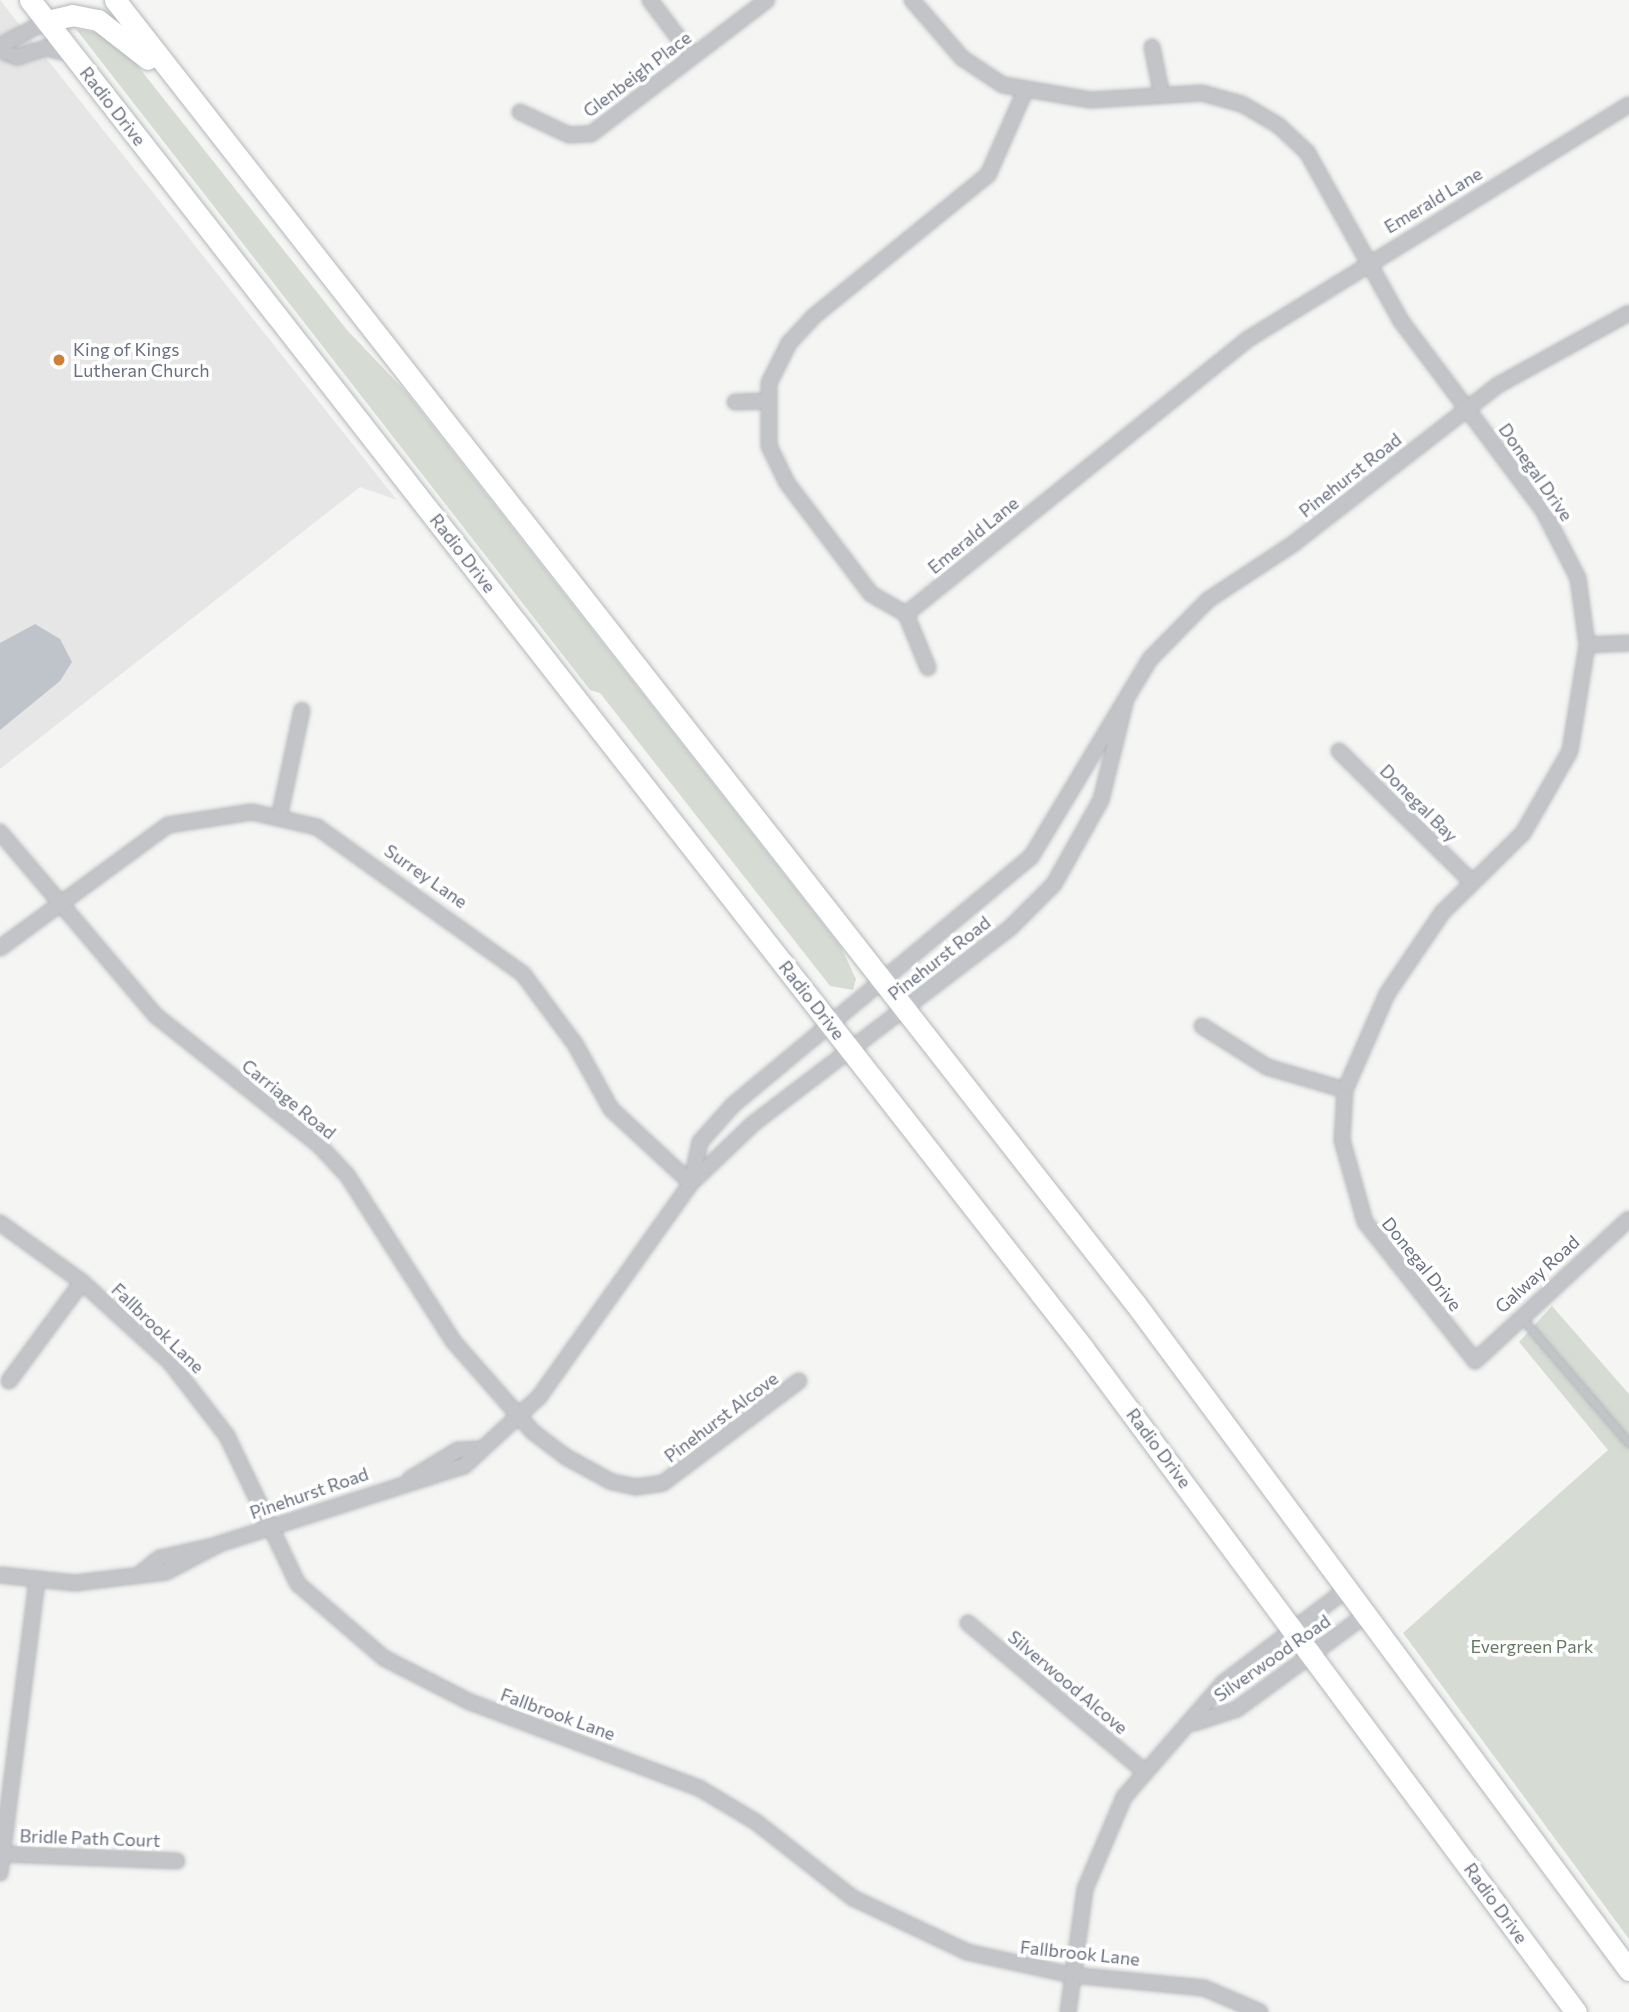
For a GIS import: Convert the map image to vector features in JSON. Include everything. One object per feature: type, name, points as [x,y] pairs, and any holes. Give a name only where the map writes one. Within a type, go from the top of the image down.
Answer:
[{"type":"main road","name":"Radio Drive","points":[[30,0],[850,1049],[1313,1654],[1576,2012]]},
{"type":"main road","points":[[115,0],[905,1009],[1348,1588],[1629,1970]]},
{"type":"main road","points":[[47,21],[76,15],[103,22],[194,100]]},
{"type":"street","points":[[650,0],[692,55]]},
{"type":"street","name":"Glenbeigh Place","points":[[520,112],[569,135],[592,134],[767,0]]},
{"type":"street","name":"Donegal Drive","points":[[912,0],[962,58],[1025,91],[1091,100],[1161,91],[1242,104],[1278,125],[1307,152],[1365,263],[1465,408],[1520,477],[1568,554],[1587,645],[1579,718],[1551,793],[1523,833],[1442,913],[1387,994],[1345,1090],[1342,1140],[1365,1223],[1475,1361]]},
{"type":"street","points":[[47,21],[5,43],[3,55],[17,57],[45,48],[74,55]]},
{"type":"street","points":[[1152,47],[1161,91]]},
{"type":"street","points":[[928,668],[906,614],[871,594],[787,483],[769,446],[766,401],[776,364],[813,317],[988,174],[1025,91]]},
{"type":"street","name":"Emerald Lane","points":[[906,614],[1248,339],[1365,263],[1629,105]]},
{"type":"street","name":"Pinehurst Road","points":[[691,1183],[700,1142],[712,1127],[1031,857],[1150,659],[1208,600],[1293,544],[1465,408],[1629,313]]},
{"type":"street","points":[[735,402],[766,401]]},
{"type":"street","points":[[1587,645],[1629,643]]},
{"type":"street","name":"Pinehurst Road","points":[[0,1575],[75,1583],[142,1572],[191,1547],[219,1545],[410,1479],[458,1450],[479,1449],[519,1417],[691,1183],[754,1123],[1019,919],[1064,871],[1111,775],[1125,703]]},
{"type":"street","points":[[279,818],[302,710]]},
{"type":"street","name":"Donegal Bay","points":[[1339,751],[1472,882]]},
{"type":"street","name":"Surrey Lane","points":[[56,903],[168,825],[211,814],[279,818],[317,827],[354,849],[523,974],[575,1044],[611,1109],[691,1183]]},
{"type":"street","name":"Carriage Road","points":[[0,832],[56,903],[155,1015],[318,1144],[347,1175],[453,1341],[519,1417]]},
{"type":"street","points":[[0,948],[56,903]]},
{"type":"street","points":[[1202,1026],[1266,1067],[1345,1090]]},
{"type":"street","name":"Galway Road","points":[[1475,1361],[1520,1316],[1629,1219]]},
{"type":"street","name":"Fallbrook Lane","points":[[0,1223],[82,1282],[198,1394],[227,1436],[298,1584],[410,1674],[699,1788],[756,1822],[853,1898],[908,1928],[1012,1966],[1203,1988],[1260,2012]]},
{"type":"street","points":[[9,1381],[82,1282]]},
{"type":"street","name":"Pinehurst Alcove","points":[[519,1417],[566,1457],[636,1487],[683,1472],[799,1381]]},
{"type":"street","points":[[0,1873],[37,1580]]},
{"type":"street","name":"Silverwood Road","points":[[1068,2012],[1084,1889],[1098,1847],[1144,1771],[1194,1723],[1223,1682],[1348,1588]]},
{"type":"street","name":"Silverwood Road","points":[[1194,1723],[1225,1716],[1367,1614]]},
{"type":"street","name":"Silverwood Alcove","points":[[968,1623],[1144,1771]]},
{"type":"street","name":"Bridle Path Court","points":[[2,1854],[177,1861]]},
{"type":"lane","points":[[1520,1316],[1629,1443]]},
{"type":"shaded area","points":[[0,0],[397,500],[360,487],[0,769]]},
{"type":"shaded area","points":[[35,624],[60,639],[72,662],[60,681],[0,730],[0,643]]},
{"type":"green space","points":[[76,29],[98,33],[129,55],[347,330],[406,392],[841,947],[856,979],[853,990],[830,986],[600,693],[590,690]]},
{"type":"green space","name":"Evergreen Park","points":[[1552,1306],[1629,1394],[1629,1939],[1403,1633],[1608,1450],[1519,1342]]},
{"type":"place","name":"King of Kings Lutheran Church","points":[[59,360]]}]
